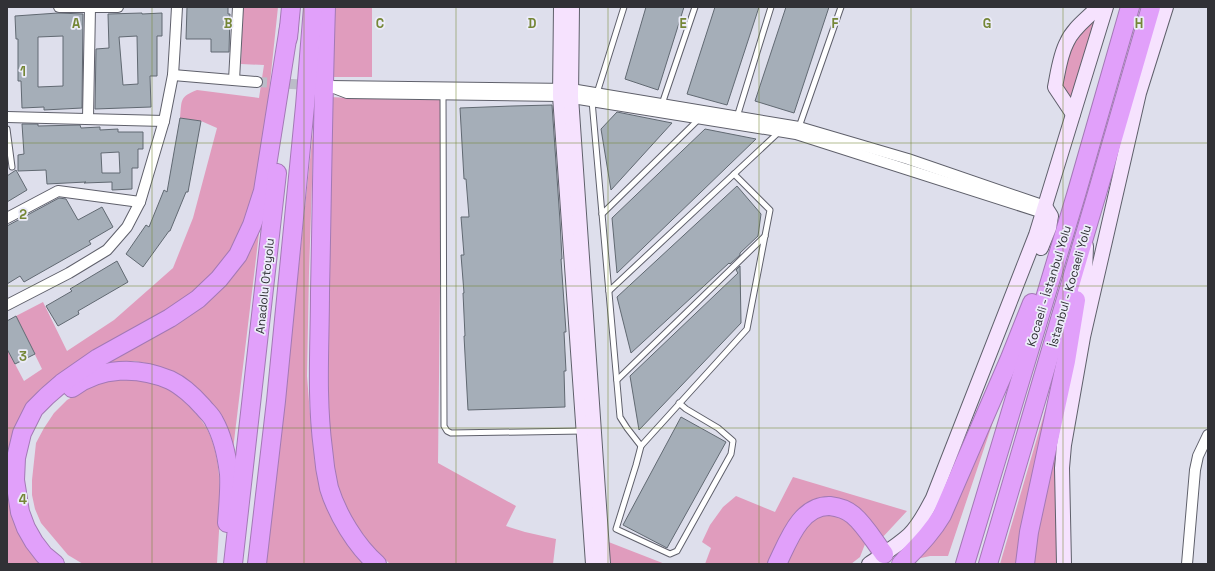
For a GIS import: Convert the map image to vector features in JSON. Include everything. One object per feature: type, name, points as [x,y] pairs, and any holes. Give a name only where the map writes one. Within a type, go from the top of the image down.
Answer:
[{"type":"highway","name":"Anadolu Otoyolu","points":[[233,564],[277,178],[291,7]]},
{"type":"highway","name":"Anadolu Otoyolu","points":[[257,564],[276,401],[314,7]]},
{"type":"highway","points":[[326,7],[322,118],[319,380],[320,427],[329,488],[336,507],[361,547],[377,564]]},
{"type":"highway","name":"Kocaeli - İstanbul Yolu","points":[[965,564],[1076,195],[1130,7]]},
{"type":"highway","name":"İstanbul - Kocaeli Yolu","points":[[988,564],[1151,7]]},
{"type":"highway","points":[[55,564],[34,542],[26,528],[20,512],[15,480],[16,458],[22,433],[34,410],[62,383],[98,358],[170,318],[198,299],[219,279],[238,255],[252,226],[263,191],[289,27]]},
{"type":"highway","points":[[901,564],[926,539],[942,515],[1010,358],[1076,195]]},
{"type":"highway","points":[[1025,564],[1029,532],[1066,361],[1087,228]]},
{"type":"highway","points":[[71,564],[56,553],[46,543],[37,530],[28,510],[24,489],[26,452],[33,431],[46,412],[64,394],[80,382],[97,375],[119,370],[146,373],[171,381],[195,398],[214,421],[224,448],[229,475],[227,527],[233,564]]},
{"type":"highway","points":[[776,564],[801,520],[807,514],[825,506],[844,509],[852,515],[860,523],[882,559]]},
{"type":"main road","points":[[561,7],[584,431],[593,564]]},
{"type":"main road","points":[[572,7],[565,93],[603,564]]},
{"type":"main road","points":[[1073,114],[1055,87],[1067,41],[1098,7]]},
{"type":"main road","points":[[868,564],[882,559],[913,530],[925,514],[933,498],[1036,235],[1106,7]]},
{"type":"main road","points":[[1064,564],[1062,468],[1064,445],[1083,337],[1139,93],[1166,7]]},
{"type":"main road","points":[[1098,190],[1139,93]]},
{"type":"main road","points":[[1083,337],[1087,228]]},
{"type":"street","points":[[59,7],[118,7]]},
{"type":"street","points":[[88,118],[90,7]]},
{"type":"street","points":[[7,305],[107,250],[127,227],[140,202],[164,121],[173,75],[176,7]]},
{"type":"street","points":[[234,80],[238,7]]},
{"type":"street","points":[[173,75],[256,82]]},
{"type":"street","points":[[443,91],[347,93],[329,86],[443,91],[565,93],[662,104],[737,116],[799,127],[908,159],[1044,210]]},
{"type":"street","points":[[595,97],[700,118],[796,134],[1044,210]]},
{"type":"street","points":[[7,117],[164,121]]},
{"type":"street","points":[[7,218],[58,191],[140,202]]},
{"type":"street","points":[[1187,564],[1195,470],[1198,456],[1208,435]]},
{"type":"lane","points":[[624,7],[595,97],[602,214],[620,417],[641,446]]},
{"type":"lane","points":[[662,104],[695,7]]},
{"type":"lane","points":[[737,116],[771,7]]},
{"type":"lane","points":[[799,127],[841,7]]},
{"type":"lane","points":[[443,91],[444,426],[451,433],[584,431]]},
{"type":"lane","points":[[602,214],[700,118]]},
{"type":"lane","points":[[7,128],[12,167]]},
{"type":"lane","points":[[609,291],[779,132]]},
{"type":"lane","points":[[679,403],[686,409],[718,428],[733,442],[731,454],[677,551],[670,554],[616,529],[641,446],[679,403],[747,329],[770,210],[734,174]]},
{"type":"lane","points":[[617,380],[765,236]]},
{"type":"shaded area","points":[[243,7],[278,7],[257,190],[242,235],[202,289],[93,354],[40,389],[28,404],[8,469],[46,564],[7,564],[7,349],[24,381],[42,369],[16,316],[43,302],[67,351],[114,320],[173,268],[193,218],[217,128],[201,121],[180,118],[182,100],[187,95],[197,90],[259,98],[264,65],[241,64]]},
{"type":"shaded area","points":[[331,7],[372,7],[372,77],[329,77]]},
{"type":"shaded area","points":[[1098,7],[1073,114],[1055,87],[1065,47]]},
{"type":"shaded area","points":[[330,97],[440,100],[438,463],[516,506],[506,526],[556,539],[553,564],[390,564],[374,549],[354,522],[335,482],[331,463],[328,396]]},
{"type":"shaded area","points":[[314,122],[307,376],[315,462],[320,489],[365,564],[265,564]]},
{"type":"shaded area","points":[[260,225],[232,458],[170,372],[151,364],[134,361],[101,365],[166,326]]},
{"type":"shaded area","points":[[1083,337],[1057,564],[1033,564],[1035,540]]},
{"type":"shaded area","points":[[1057,370],[1019,540],[1016,564],[1000,564]]},
{"type":"shaded area","points":[[1009,374],[948,556],[930,556],[912,560]]},
{"type":"shaded area","points":[[127,378],[152,382],[171,391],[181,398],[193,410],[208,431],[214,445],[219,479],[220,514],[217,564],[83,564],[68,555],[41,523],[35,509],[32,495],[32,480],[36,443],[44,428],[54,413],[67,400],[97,383]]},
{"type":"shaded area","points":[[793,477],[907,511],[881,539],[830,502],[770,564],[705,564],[711,548],[702,542],[710,525],[723,507],[736,496],[775,512]]},
{"type":"shaded area","points":[[841,513],[864,536],[865,544],[860,557],[851,564],[783,564],[801,529],[814,517]]},
{"type":"shaded area","points":[[606,541],[665,564],[611,564]]},
{"type":"building","points":[[187,7],[228,7],[228,14],[230,14],[229,52],[211,52],[211,39],[186,39]]},
{"type":"building","points":[[646,7],[684,7],[658,90],[625,79]]},
{"type":"building","points":[[715,7],[759,7],[727,105],[687,94]]},
{"type":"building","points":[[786,7],[829,7],[794,113],[755,101]]},
{"type":"building","points":[[58,13],[83,14],[82,108],[44,110],[44,107],[22,108],[21,81],[18,81],[18,39],[16,39],[15,16]],"holes":[[[63,36],[63,86],[38,87],[38,37]]]},
{"type":"building","points":[[162,13],[162,36],[157,36],[157,76],[150,76],[151,107],[95,109],[96,49],[109,48],[108,14]],"holes":[[[137,36],[138,84],[123,85],[119,37]]]},
{"type":"building","points":[[552,105],[566,332],[564,332],[566,371],[564,371],[565,407],[468,410],[464,336],[464,293],[461,255],[464,255],[461,217],[469,217],[466,179],[464,179],[460,108]]},
{"type":"building","points":[[617,112],[672,123],[611,190],[601,129]]},
{"type":"building","points":[[180,118],[201,121],[188,192],[186,192],[170,231],[143,267],[126,254],[146,225],[149,227],[164,190],[167,192]]},
{"type":"building","points":[[22,124],[38,124],[38,126],[80,125],[81,128],[100,127],[100,130],[118,129],[118,132],[143,132],[143,149],[138,149],[138,168],[132,168],[132,189],[112,190],[112,182],[47,184],[46,170],[18,171],[18,155],[24,154]],"holes":[[[119,152],[120,173],[102,173],[101,153]]]},
{"type":"building","points":[[705,129],[756,139],[617,273],[612,218]]},
{"type":"building","points":[[16,170],[27,190],[7,202],[7,176]]},
{"type":"building","points":[[737,186],[761,214],[758,236],[740,253],[740,255],[730,264],[729,263],[631,353],[617,297]]},
{"type":"building","points":[[59,198],[66,199],[78,220],[102,207],[113,227],[89,241],[91,244],[24,282],[20,276],[7,284],[7,226]]},
{"type":"building","points":[[117,261],[128,282],[78,311],[79,314],[58,326],[46,306],[72,291],[70,289]]},
{"type":"building","points":[[740,266],[741,323],[639,430],[630,376],[738,273],[736,270]]},
{"type":"building","points":[[16,316],[35,354],[15,364],[7,349],[7,321]]},
{"type":"building","points":[[681,417],[726,442],[667,548],[623,525]]},
{"type":"tunnel","points":[[257,82],[310,85]]}]
